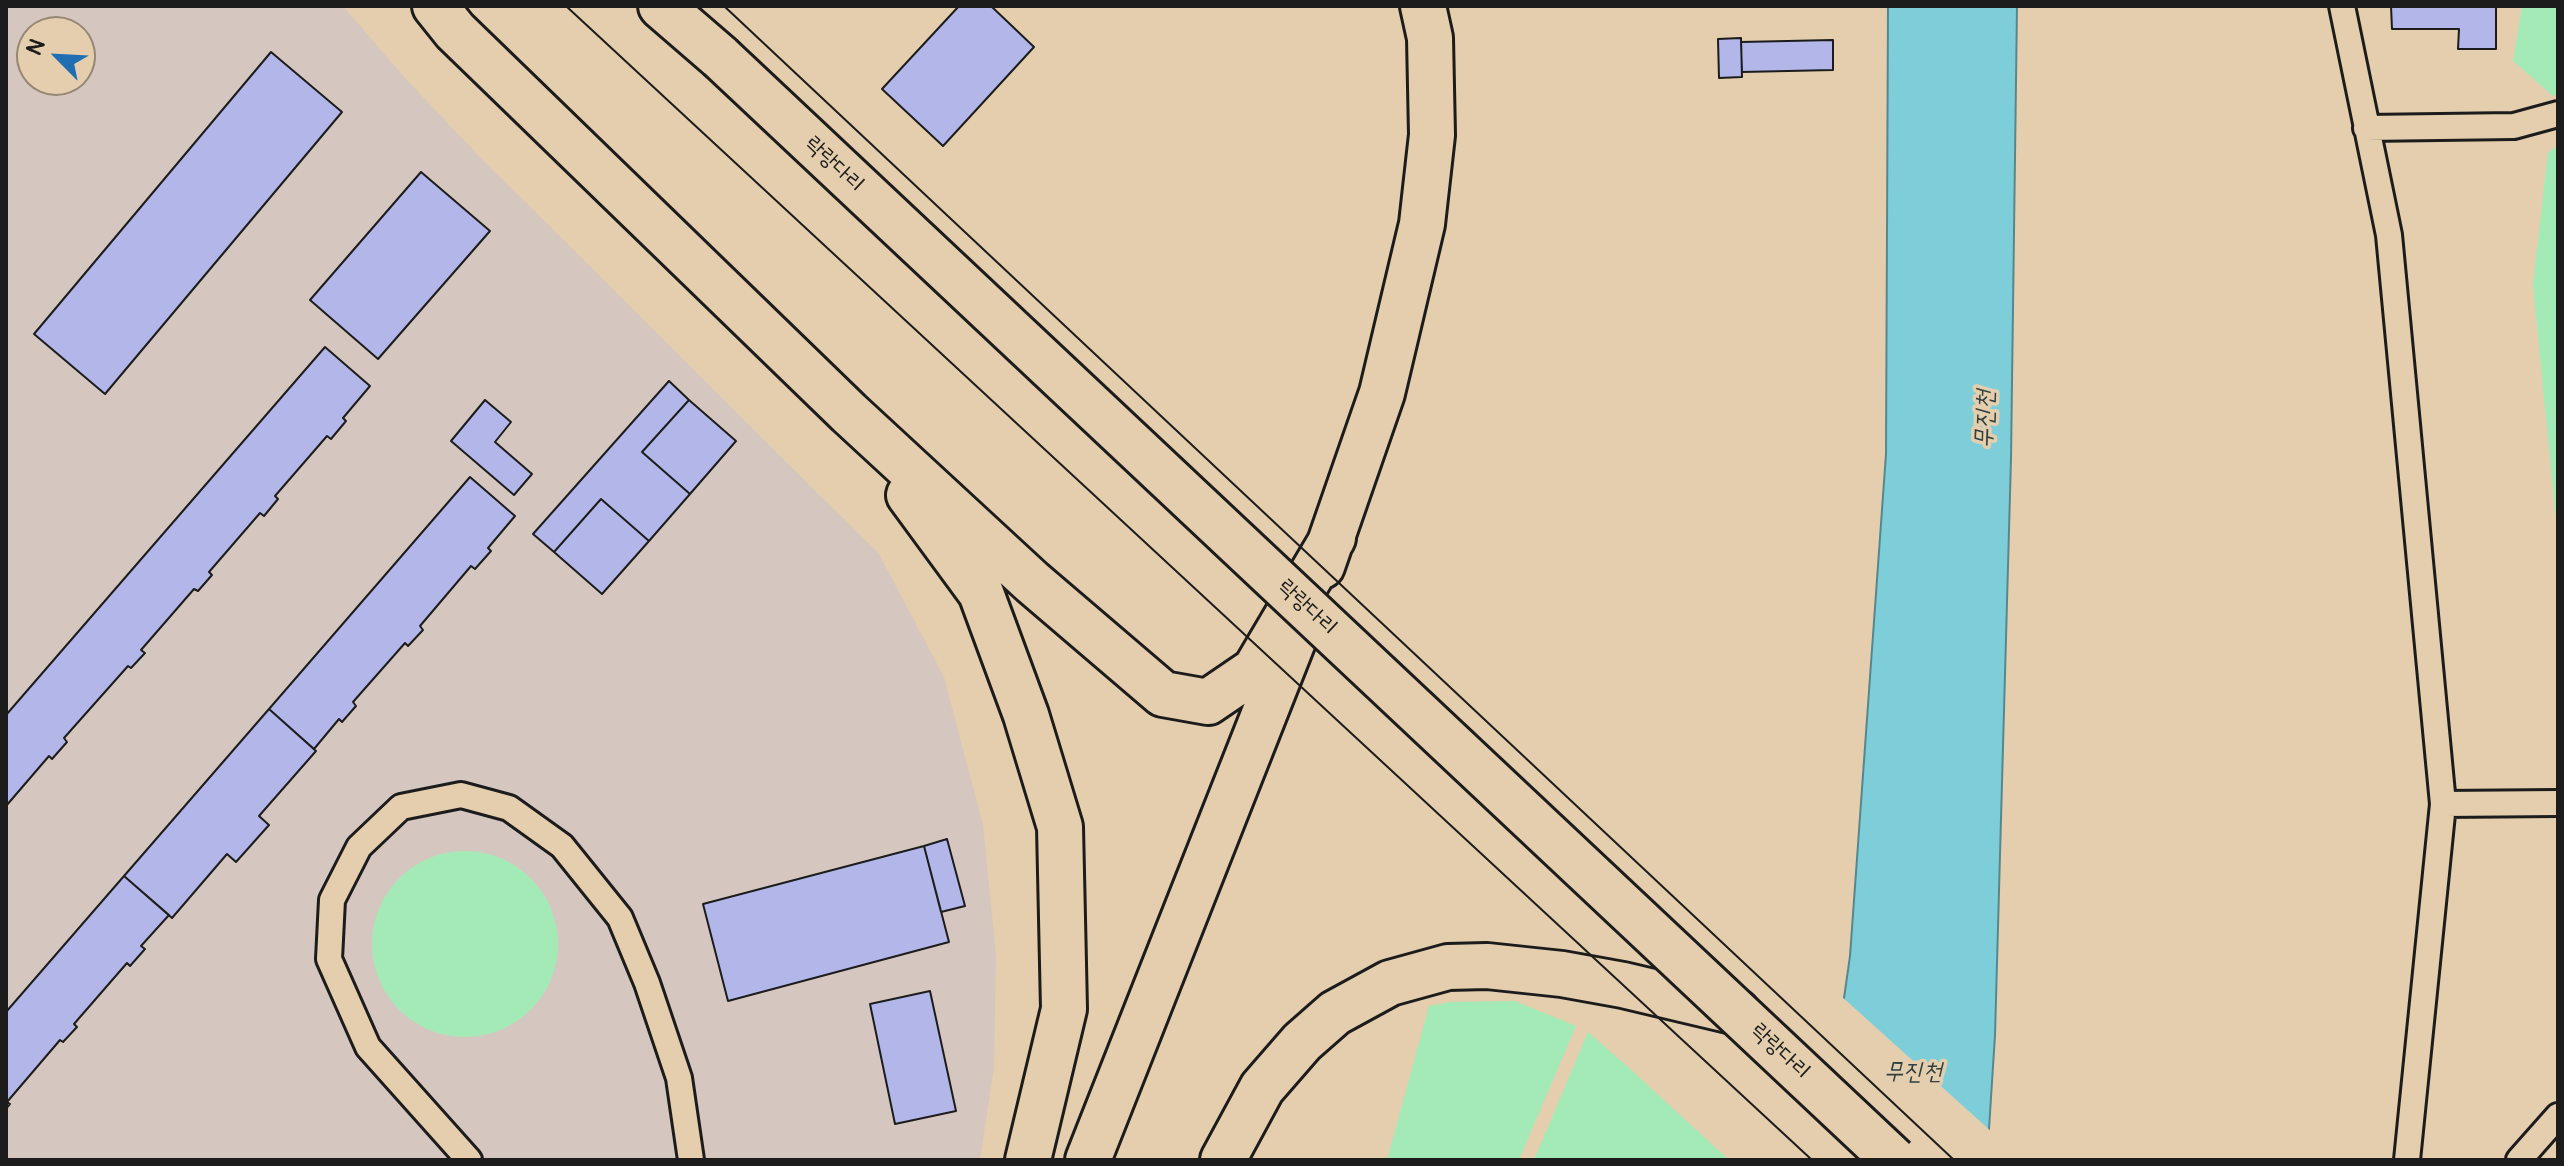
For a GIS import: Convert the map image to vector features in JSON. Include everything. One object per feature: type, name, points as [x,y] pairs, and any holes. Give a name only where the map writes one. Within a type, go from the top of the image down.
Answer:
[{"type":"main road","points":[[435,6],[455,31],[849,413],[1032,582],[1163,694],[1208,702],[1255,670],[1333,538]]},
{"type":"main road","name":"락랑다리","points":[[661,6],[720,57],[1894,1160]]},
{"type":"main road","points":[[706,6],[720,57]]},
{"type":"main road","points":[[1088,1160],[1333,538],[1382,393],[1422,224],[1432,135],[1430,38],[1423,6]]},
{"type":"main road","points":[[849,413],[981,593],[1026,715],[1060,827],[1064,1009],[1028,1160]]},
{"type":"main road","points":[[1223,1160],[1262,1088],[1302,1042],[1335,1013],[1390,983],[1448,967],[1487,966],[1562,974],[1623,985],[1737,1012]]},
{"type":"lane","points":[[2342,6],[2389,235],[2443,804],[2407,1160]]},
{"type":"lane","points":[[2366,128],[2514,126],[2558,114]]},
{"type":"lane","points":[[469,1160],[368,1047],[329,959],[332,900],[359,847],[401,807],[461,795],[509,808],[562,846],[620,918],[647,983],[679,1078],[691,1160]]},
{"type":"lane","points":[[2443,804],[2558,803]]},
{"type":"lane","points":[[2519,1160],[2558,1116]]},
{"type":"shaded area","points":[[6,6],[343,6],[477,154],[879,554],[944,677],[983,825],[996,955],[994,1067],[980,1160],[6,1160]]},
{"type":"green space","points":[[2522,6],[2558,6],[2558,94],[2553,96],[2513,61]]},
{"type":"green space","points":[[2558,146],[2558,541],[2533,285],[2548,152]]},
{"type":"green space","points":[[465,851],[501,858],[531,878],[551,908],[558,944],[551,980],[531,1010],[501,1030],[465,1037],[429,1030],[399,1010],[379,980],[372,944],[379,908],[399,878],[429,858]]},
{"type":"green space","points":[[1515,1001],[1576,1026],[1519,1160],[1387,1160],[1429,1006],[1450,1002]]},
{"type":"green space","points":[[1588,1032],[1627,1066],[1729,1160],[1534,1160]]},
{"type":"water","name":"무진천","points":[[1888,6],[2017,6],[2011,458],[1995,1035],[1987,1160],[1821,1160],[1850,956],[1886,454]]},
{"type":"pier","points":[[1840,995],[1993,1133],[1991,1160],[1816,1160]]},
{"type":"building","points":[[959,6],[991,6],[1034,47],[943,146],[882,89]]},
{"type":"building","points":[[2391,6],[2496,7],[2496,49],[2458,49],[2459,29],[2392,29]]},
{"type":"building","points":[[1741,38],[1742,77],[1719,78],[1718,39]]},
{"type":"building","points":[[1833,40],[1833,70],[1742,72],[1741,42]]},
{"type":"building","points":[[271,52],[342,112],[105,394],[34,334]]},
{"type":"building","points":[[421,172],[490,231],[378,359],[310,300]]},
{"type":"building","points":[[325,347],[370,386],[343,418],[346,421],[331,439],[327,436],[275,496],[278,499],[264,516],[260,513],[209,572],[212,575],[198,591],[194,589],[141,650],[145,653],[131,668],[128,666],[64,738],[67,742],[52,759],[49,756],[6,806],[6,715]]},
{"type":"building","points":[[669,381],[689,400],[642,452],[690,494],[649,541],[601,499],[554,552],[533,534]]},
{"type":"building","points":[[485,400],[511,422],[495,442],[532,474],[514,495],[451,441]]},
{"type":"building","points":[[689,400],[736,441],[690,494],[642,452]]},
{"type":"building","points":[[470,477],[515,516],[488,548],[491,551],[475,569],[471,566],[420,626],[423,630],[408,646],[405,643],[353,702],[356,706],[342,722],[339,719],[314,749],[269,709]]},
{"type":"building","points":[[601,499],[649,541],[602,594],[554,552]]},
{"type":"building","points":[[269,709],[316,751],[259,816],[269,825],[236,862],[227,854],[172,918],[124,876]]},
{"type":"building","points":[[947,839],[965,906],[941,912],[924,846]]},
{"type":"building","points":[[924,846],[949,942],[728,1001],[703,904]]},
{"type":"building","points":[[124,876],[169,915],[141,946],[145,949],[130,966],[127,963],[74,1024],[77,1027],[63,1042],[60,1040],[7,1102],[10,1104],[6,1109],[6,1012]]},
{"type":"building","points":[[930,991],[956,1111],[895,1124],[870,1004]]},
{"type":"tram line","points":[[566,6],[1812,1160]]},
{"type":"tram line","points":[[724,6],[1954,1160]]}]
